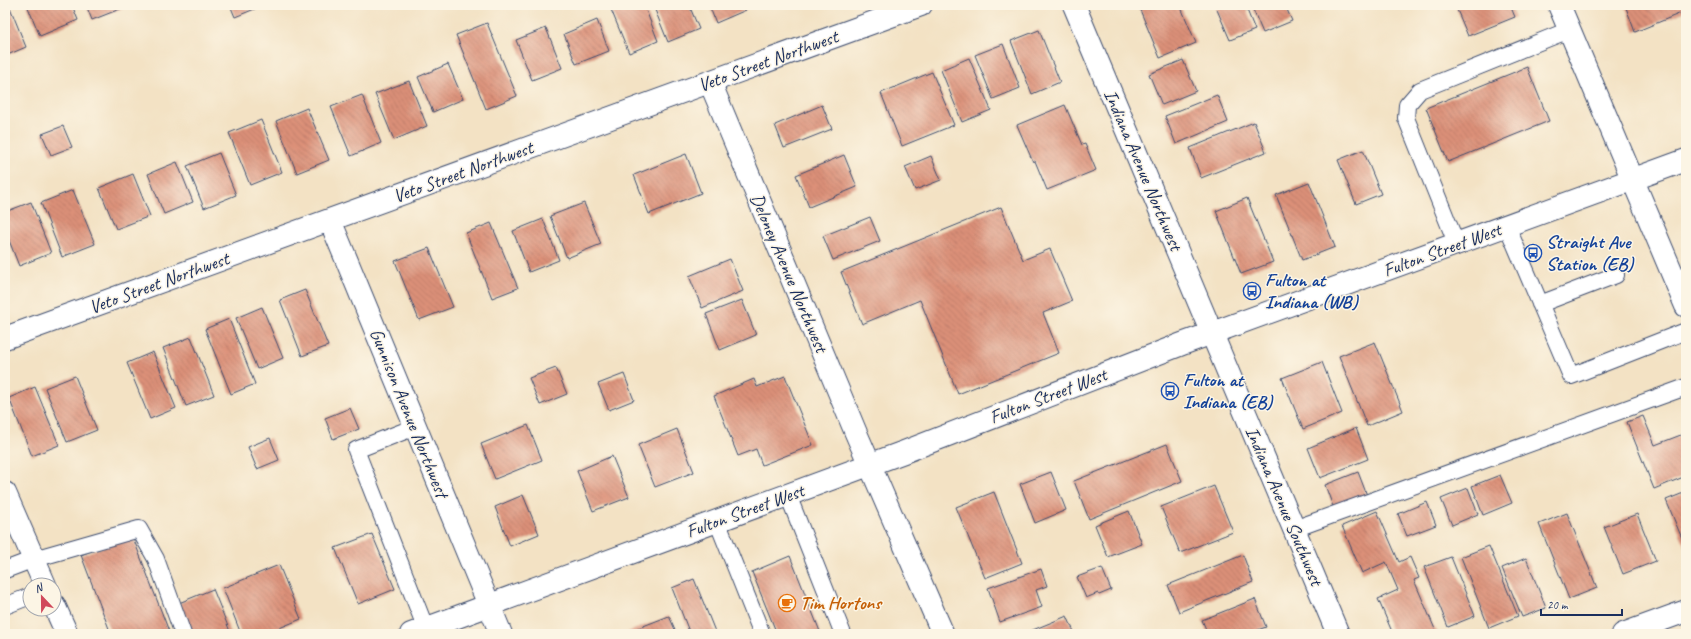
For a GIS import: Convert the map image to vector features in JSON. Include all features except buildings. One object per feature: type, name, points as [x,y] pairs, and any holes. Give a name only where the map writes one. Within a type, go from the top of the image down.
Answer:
[{"type":"street","name":"Veto Street Northwest","points":[[5,338],[921,5]]},
{"type":"street","name":"Indiana Avenue Northwest","points":[[1074,5],[1212,334]]},
{"type":"street","points":[[1559,5],[1686,306]]},
{"type":"street","name":"Deloney Avenue Northwest","points":[[710,82],[869,464],[943,634]]},
{"type":"street","name":"Fulton Street West","points":[[419,631],[788,495],[1175,347],[1686,160]]},
{"type":"street","name":"Gunnison Avenue Northwest","points":[[330,220],[501,634]]},
{"type":"street","name":"Indiana Avenue Southwest","points":[[1212,334],[1338,634]]},
{"type":"street","points":[[5,493],[42,577]]},
{"type":"street","points":[[1623,634],[1686,611]]},
{"type":"street","points":[[60,617],[67,634]]},
{"type":"lane","points":[[1457,245],[1406,118],[1407,105],[1420,90],[1569,30]]},
{"type":"lane","points":[[1507,226],[1571,376],[1686,332]]},
{"type":"lane","points":[[1540,304],[1616,275]]},
{"type":"lane","points":[[1294,529],[1686,387]]},
{"type":"lane","points":[[415,427],[356,450],[419,631]]},
{"type":"lane","points":[[788,495],[843,634]]},
{"type":"lane","points":[[717,521],[762,634]]},
{"type":"lane","points":[[5,570],[34,559],[139,529],[156,559],[182,634]]},
{"type":"lane","points":[[5,606],[22,599]]},
{"type":"place","name":"Straight Ave Station (EB)","points":[[1533,253]]},
{"type":"place","name":"Fulton at Indiana (WB)","points":[[1252,291]]},
{"type":"place","name":"Fulton at Indiana (EB)","points":[[1170,391]]},
{"type":"place","name":"Tim Hortons","points":[[787,603]]}]
